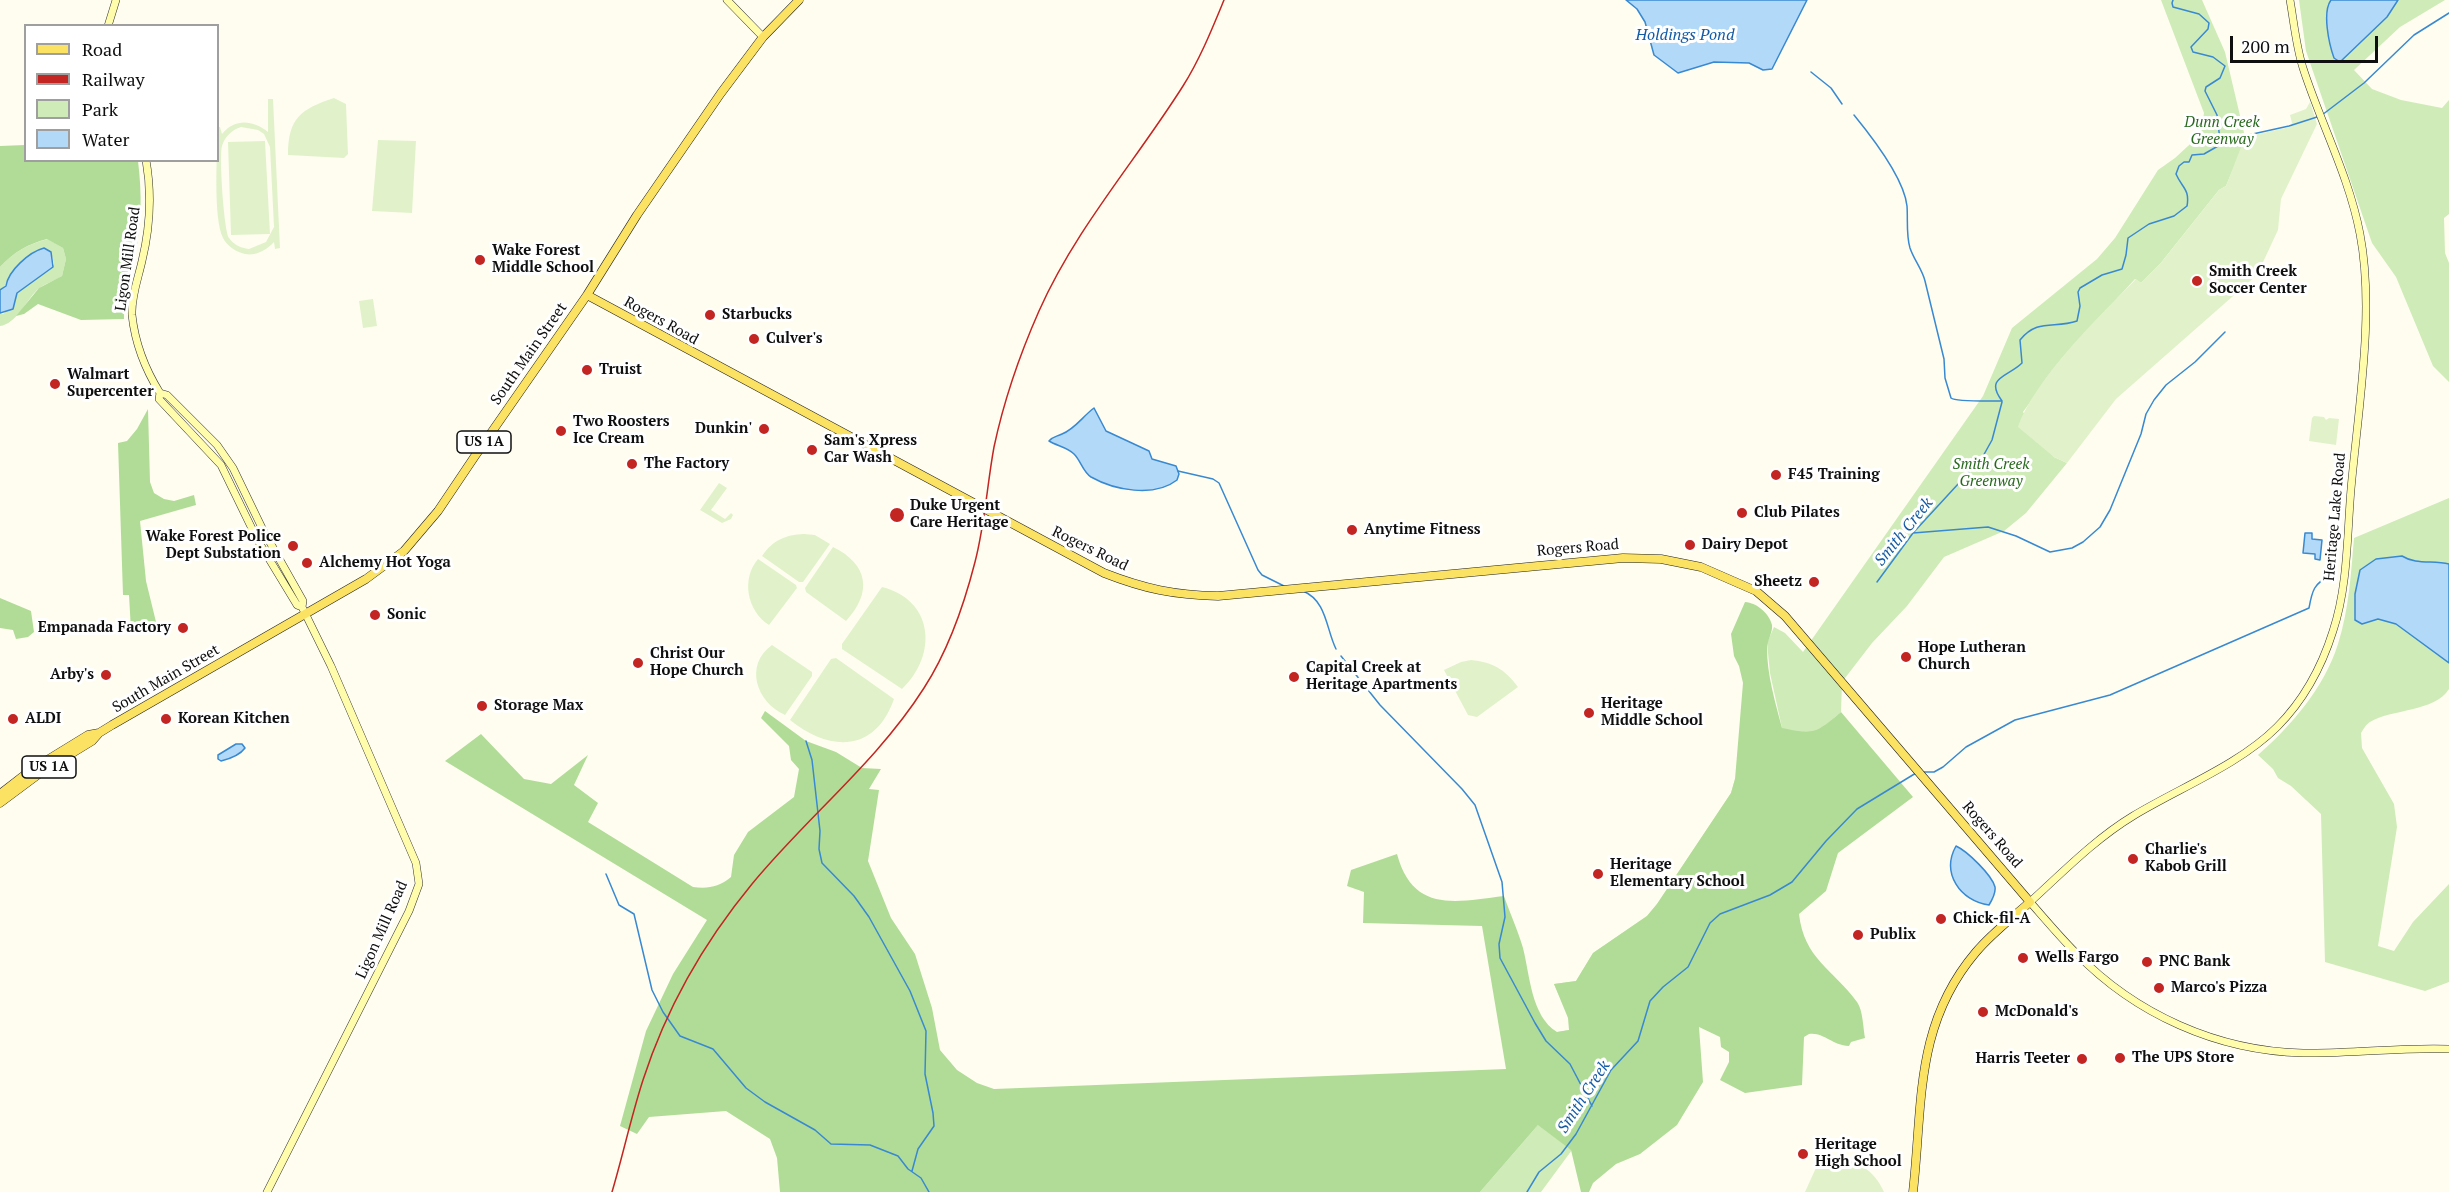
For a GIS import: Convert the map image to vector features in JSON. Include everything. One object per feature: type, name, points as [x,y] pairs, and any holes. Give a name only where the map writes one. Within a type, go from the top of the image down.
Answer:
[{"type":"main road","points":[[108,24],[110,0]]},
{"type":"main road","points":[[109,24],[116,0]]},
{"type":"main road","points":[[728,0],[763,37]]},
{"type":"main road","name":"South Main Street","points":[[0,803],[43,771],[92,741],[99,733],[303,610],[376,573],[420,535],[587,296],[656,187],[763,37],[799,0]]},
{"type":"main road","name":"Heritage Lake Road","points":[[2030,902],[2098,841],[2130,818],[2233,760],[2267,736],[2288,714],[2310,682],[2324,657],[2333,631],[2342,592],[2363,361],[2365,267],[2361,237],[2347,184],[2302,66],[2290,0]]},
{"type":"main road","name":"Ligon Mill Road","points":[[147,162],[150,209],[148,235],[134,295],[132,314],[141,356],[160,393],[159,399],[221,465],[267,558],[297,605],[303,610],[331,666],[413,856],[419,884],[409,911],[374,984],[267,1192]]},
{"type":"main road","name":"Rogers Road","points":[[587,296],[1104,573],[1153,590],[1175,594],[1218,596],[1576,561],[1642,557],[1701,567],[1756,591],[1785,616],[2030,902],[2076,953],[2110,984],[2160,1016],[2204,1036],[2230,1044],[2301,1053],[2449,1049]]},
{"type":"main road","name":"South Main Street","points":[[0,794],[88,735],[99,733]]},
{"type":"main road","points":[[1913,1192],[1924,1071],[1936,1016],[1954,982],[1975,953],[2030,902]]},
{"type":"green space","name":"Smith Creek Greenway","points":[[2161,0],[2202,0],[2225,52],[2245,137],[2226,186],[2219,190],[2160,264],[2141,283],[2135,279],[2062,358],[2023,412],[2054,457],[2067,463],[2026,513],[2004,531],[1944,557],[1907,606],[1872,643],[1842,682],[1841,712],[1820,730],[1583,1135],[1541,1192],[1480,1192],[1538,1125],[1557,1032],[1569,1030],[1569,1018],[1554,984],[1576,981],[1593,953],[1647,916],[1731,793],[1735,779],[1782,728],[1770,673],[1767,643],[1774,627],[1785,633],[1803,652],[1983,396],[2012,328],[2097,259],[2115,238],[2158,170],[2201,134],[2204,113]]},
{"type":"green space","points":[[2299,0],[2445,0],[2400,27],[2354,70],[2372,89],[2401,100],[2442,108],[2449,100],[2449,214],[2444,218],[2445,253],[2449,263],[2449,382],[2433,366],[2396,277],[2372,243],[2306,51]]},
{"type":"green space","points":[[334,98],[346,104],[348,154],[344,158],[288,155],[291,132],[299,117],[313,106]]},
{"type":"green space","points":[[268,99],[273,99],[280,248],[275,249],[274,242],[261,252],[245,254],[227,244],[220,229],[216,184],[217,162],[219,162],[219,127],[222,134],[233,125],[244,122],[268,132]],"holes":[[[241,127],[258,130],[264,134],[270,147],[274,227],[266,242],[249,249],[233,243],[227,232],[222,193],[221,153],[225,139]]]},
{"type":"green space","name":"Smith Creek Soccer Center","points":[[2310,102],[2317,124],[2281,199],[2278,230],[2257,275],[2116,399],[2067,463],[2054,457],[2018,427],[2038,389],[2086,330],[2136,279],[2141,283],[2160,264],[2219,190],[2226,186],[2245,137],[2290,127],[2292,123],[2290,115],[2306,109]]},
{"type":"green space","points":[[378,140],[416,141],[412,213],[372,211]]},
{"type":"green space","points":[[265,141],[270,234],[231,235],[228,142]]},
{"type":"green space","points":[[24,145],[24,162],[138,162],[140,222],[137,247],[125,296],[124,319],[81,320],[38,304],[24,314],[16,316],[39,288],[62,276],[66,259],[63,248],[47,239],[22,249],[0,267],[0,146]]},
{"type":"green space","points":[[48,239],[63,248],[66,259],[62,276],[40,288],[16,317],[0,326],[0,313],[3,314],[10,307],[17,292],[50,270],[54,264],[51,252],[34,253],[22,262],[0,290],[0,267],[22,249]]},
{"type":"green space","points":[[373,299],[377,326],[363,328],[359,301]]},
{"type":"green space","points":[[148,409],[150,482],[154,493],[164,499],[174,501],[194,495],[196,505],[140,521],[146,581],[157,626],[131,630],[129,595],[123,595],[118,443],[127,441]]},
{"type":"green space","points":[[2314,416],[2324,417],[2326,420],[2339,419],[2336,445],[2309,441]]},
{"type":"green space","points":[[719,483],[727,488],[711,510],[725,519],[731,513],[733,515],[731,519],[722,523],[700,510]]},
{"type":"green space","points":[[2449,498],[2449,689],[2434,702],[2370,722],[2361,733],[2362,748],[2394,804],[2397,827],[2378,946],[2394,951],[2413,922],[2449,884],[2449,982],[2425,991],[2325,962],[2321,814],[2291,786],[2278,778],[2273,769],[2258,755],[2295,718],[2316,691],[2332,660],[2345,618],[2354,538]]},
{"type":"green space","points":[[804,534],[815,535],[830,544],[803,582],[799,582],[762,556],[780,539]]},
{"type":"green space","points":[[833,547],[854,562],[863,580],[860,600],[846,621],[806,592],[805,588]]},
{"type":"green space","points":[[758,559],[796,585],[797,588],[769,625],[756,612],[749,594],[749,576]]},
{"type":"green space","points":[[882,587],[899,594],[912,604],[921,616],[925,630],[925,645],[921,661],[914,675],[902,689],[842,649],[842,644]]},
{"type":"green space","points":[[0,598],[31,611],[34,632],[28,637],[16,639],[13,630],[0,628]]},
{"type":"green space","points":[[1745,602],[1762,609],[1772,625],[1767,645],[1767,658],[1782,728],[1809,732],[1820,728],[1841,712],[1913,797],[1838,853],[1826,891],[1799,914],[1802,929],[1813,953],[1859,1005],[1865,1038],[1851,1042],[1849,1046],[1819,1035],[1809,1034],[1804,1037],[1802,1085],[1745,1093],[1720,1080],[1729,1062],[1729,1052],[1721,1047],[1720,1037],[1699,1027],[1703,1082],[1677,1125],[1640,1154],[1616,1164],[1593,1183],[1589,1192],[1581,1192],[1571,1150],[1538,1125],[1480,1192],[780,1192],[777,1158],[770,1139],[726,1111],[649,1117],[637,1134],[620,1126],[646,1031],[673,974],[707,920],[445,761],[481,734],[524,779],[551,784],[588,755],[574,785],[598,803],[588,822],[693,887],[704,888],[718,885],[731,877],[734,855],[748,832],[794,797],[799,769],[791,760],[789,746],[761,718],[765,711],[806,741],[836,752],[862,768],[881,769],[869,789],[879,790],[868,861],[891,918],[915,954],[932,1008],[940,1050],[957,1070],[977,1083],[994,1089],[1506,1069],[1482,926],[1363,923],[1364,892],[1347,886],[1351,870],[1397,854],[1404,873],[1425,895],[1453,901],[1504,896],[1523,948],[1537,1006],[1548,1025],[1557,1032],[1569,1030],[1568,1018],[1554,984],[1576,981],[1593,953],[1647,916],[1731,793],[1735,779],[1743,683],[1734,656],[1731,634]]},
{"type":"green space","points":[[772,645],[812,672],[812,676],[785,715],[767,701],[757,683],[758,663],[763,653]]},
{"type":"green space","points":[[836,658],[894,699],[886,717],[875,730],[863,738],[850,742],[835,742],[820,738],[790,720],[831,659]]},
{"type":"green space","points":[[1471,660],[1498,668],[1508,675],[1518,687],[1477,717],[1468,715],[1444,670]]},
{"type":"green space","points":[[1832,1157],[1849,1160],[1863,1167],[1875,1177],[1884,1192],[1805,1192],[1820,1159]]},
{"type":"water","name":"Holdings Pond","points":[[1626,0],[1807,0],[1772,69],[1763,70],[1749,63],[1714,62],[1678,73],[1654,55],[1645,22],[1637,9]]},
{"type":"water","points":[[2331,0],[2398,0],[2387,17],[2340,62],[2334,58],[2327,28],[2328,5]]},
{"type":"water","points":[[44,248],[51,252],[53,267],[17,293],[13,309],[0,313],[0,290],[6,286],[11,274],[20,263]]},
{"type":"water","points":[[1094,408],[1106,431],[1149,451],[1152,459],[1176,466],[1179,474],[1177,480],[1168,486],[1146,490],[1122,488],[1100,482],[1086,472],[1071,452],[1049,441],[1071,429]]},
{"type":"water","points":[[2305,533],[2312,533],[2312,539],[2322,540],[2320,560],[2315,559],[2315,554],[2303,553]]},
{"type":"water","points":[[2402,556],[2407,559],[2449,564],[2449,663],[2396,624],[2378,619],[2362,624],[2355,620],[2355,594],[2360,570],[2376,559]]},
{"type":"water","points":[[236,744],[242,744],[245,748],[231,758],[221,761],[218,759],[218,755]]},
{"type":"water","points":[[1956,846],[1978,864],[1993,882],[1995,892],[1989,905],[1970,898],[1956,884],[1951,866]]},
{"type":"waterway","points":[[2173,0],[2173,7],[2199,14],[2209,23],[2208,29],[2191,47],[2193,52],[2213,57],[2225,66],[2220,78],[2206,87],[2205,91],[2217,115],[2220,140]]},
{"type":"waterway","name":"Smith Creek","points":[[2322,115],[2364,83],[2414,35],[2449,13]]},
{"type":"waterway","points":[[1811,72],[1831,88],[1842,104]]},
{"type":"waterway","points":[[1854,115],[1886,158],[1905,195],[1909,243],[1925,281],[1951,398],[1967,401],[2002,401]]},
{"type":"waterway","name":"Smith Creek","points":[[2002,401],[1997,393],[1997,382],[2022,363],[2020,340],[2040,326],[2077,321],[2080,288],[2102,275],[2122,269],[2128,238],[2149,224],[2174,216],[2187,206],[2186,192],[2176,174],[2179,166],[2184,162],[2189,162],[2192,155],[2204,154],[2218,146],[2221,141],[2289,126],[2317,117]]},
{"type":"waterway","points":[[1913,533],[1988,527],[2016,536],[2050,552],[2072,548],[2083,542],[2100,527],[2110,510],[2141,434],[2146,414],[2154,400],[2166,385],[2195,362],[2225,332]]},
{"type":"waterway","name":"Smith Creek","points":[[1877,582],[1913,533],[1982,458],[1992,440],[2002,402]]},
{"type":"waterway","points":[[1178,471],[1213,479],[1219,483],[1258,570],[1262,575],[1284,586]]},
{"type":"waterway","points":[[1924,772],[1934,772],[1943,767],[1966,747],[2015,720],[2110,695],[2309,608],[2315,588],[2330,576]]},
{"type":"waterway","points":[[1303,591],[1317,601],[1321,608],[1336,649]]},
{"type":"waterway","points":[[1341,656],[1380,705],[1475,805],[1502,882],[1505,917],[1499,944],[1500,958],[1546,1041],[1570,1064],[1592,1106]]},
{"type":"waterway","points":[[806,741],[812,760],[822,863],[854,896],[869,917],[910,991],[926,1031],[925,1074],[934,1126],[918,1149],[912,1171]]},
{"type":"waterway","name":"Smith Creek","points":[[1527,1192],[1539,1172],[1561,1154],[1576,1134],[1611,1070],[1638,1041],[1650,1001],[1688,967],[1710,923],[1720,914],[1770,895],[1792,882],[1826,841],[1857,809],[1916,773]]},
{"type":"waterway","points":[[606,874],[619,905],[634,914],[652,990],[663,1012],[680,1036],[713,1049],[746,1088],[765,1102],[815,1130],[831,1144],[870,1145],[898,1156],[908,1169],[921,1178],[929,1192]]},
{"type":"railway","points":[[612,1192],[652,1054],[675,1002],[703,952],[735,906],[773,859],[885,740],[924,688],[941,659],[966,595],[975,562],[994,447],[1003,412],[1019,361],[1039,311],[1088,223],[1189,76],[1224,0]]},
{"type":"place","name":"Wake Forest Middle School","points":[[480,260]]},
{"type":"place","name":"Smith Creek Soccer Center","points":[[2197,281]]},
{"type":"place","name":"Starbucks","points":[[710,315]]},
{"type":"place","name":"Culver's","points":[[754,339]]},
{"type":"place","name":"Truist","points":[[587,370]]},
{"type":"place","name":"Walmart Supercenter","points":[[55,384]]},
{"type":"place","name":"Dunkin'","points":[[764,429]]},
{"type":"place","name":"Two Roosters Ice Cream","points":[[561,431]]},
{"type":"place","name":"Sam's Xpress Car Wash","points":[[812,450]]},
{"type":"place","name":"The Factory","points":[[632,464]]},
{"type":"place","name":"F45 Training","points":[[1776,475]]},
{"type":"place","name":"Club Pilates","points":[[1742,513]]},
{"type":"place","name":"Duke Urgent Care Heritage","points":[[897,515]]},
{"type":"place","name":"Anytime Fitness","points":[[1352,530]]},
{"type":"place","name":"Dairy Depot","points":[[1690,545]]},
{"type":"place","name":"Wake Forest Police Dept Substation","points":[[293,546]]},
{"type":"place","name":"Alchemy Hot Yoga","points":[[307,563]]},
{"type":"place","name":"Sheetz","points":[[1814,582]]},
{"type":"place","name":"Sonic","points":[[375,615]]},
{"type":"place","name":"Empanada Factory","points":[[183,628]]},
{"type":"place","name":"Hope Lutheran Church","points":[[1906,657]]},
{"type":"place","name":"Christ Our Hope Church","points":[[638,663]]},
{"type":"place","name":"Arby's","points":[[106,675]]},
{"type":"place","name":"Capital Creek at Heritage Apartments","points":[[1294,677]]},
{"type":"place","name":"Storage Max","points":[[482,706]]},
{"type":"place","name":"Heritage Middle School","points":[[1589,713]]},
{"type":"place","name":"ALDI","points":[[13,719]]},
{"type":"place","name":"Korean Kitchen","points":[[166,719]]},
{"type":"place","name":"Charlie's Kabob Grill","points":[[2133,859]]},
{"type":"place","name":"Heritage Elementary School","points":[[1598,874]]},
{"type":"place","name":"Chick-fil-A","points":[[1941,919]]},
{"type":"place","name":"Publix","points":[[1858,935]]},
{"type":"place","name":"Wells Fargo","points":[[2023,958]]},
{"type":"place","name":"PNC Bank","points":[[2147,962]]},
{"type":"place","name":"Marco's Pizza","points":[[2159,988]]},
{"type":"place","name":"McDonald's","points":[[1983,1012]]},
{"type":"place","name":"The UPS Store","points":[[2120,1058]]},
{"type":"place","name":"Harris Teeter","points":[[2082,1059]]},
{"type":"place","name":"Heritage High School","points":[[1803,1154]]},
{"type":"park label","name":"Dunn Creek Greenway","points":[[2222,132]]}]
